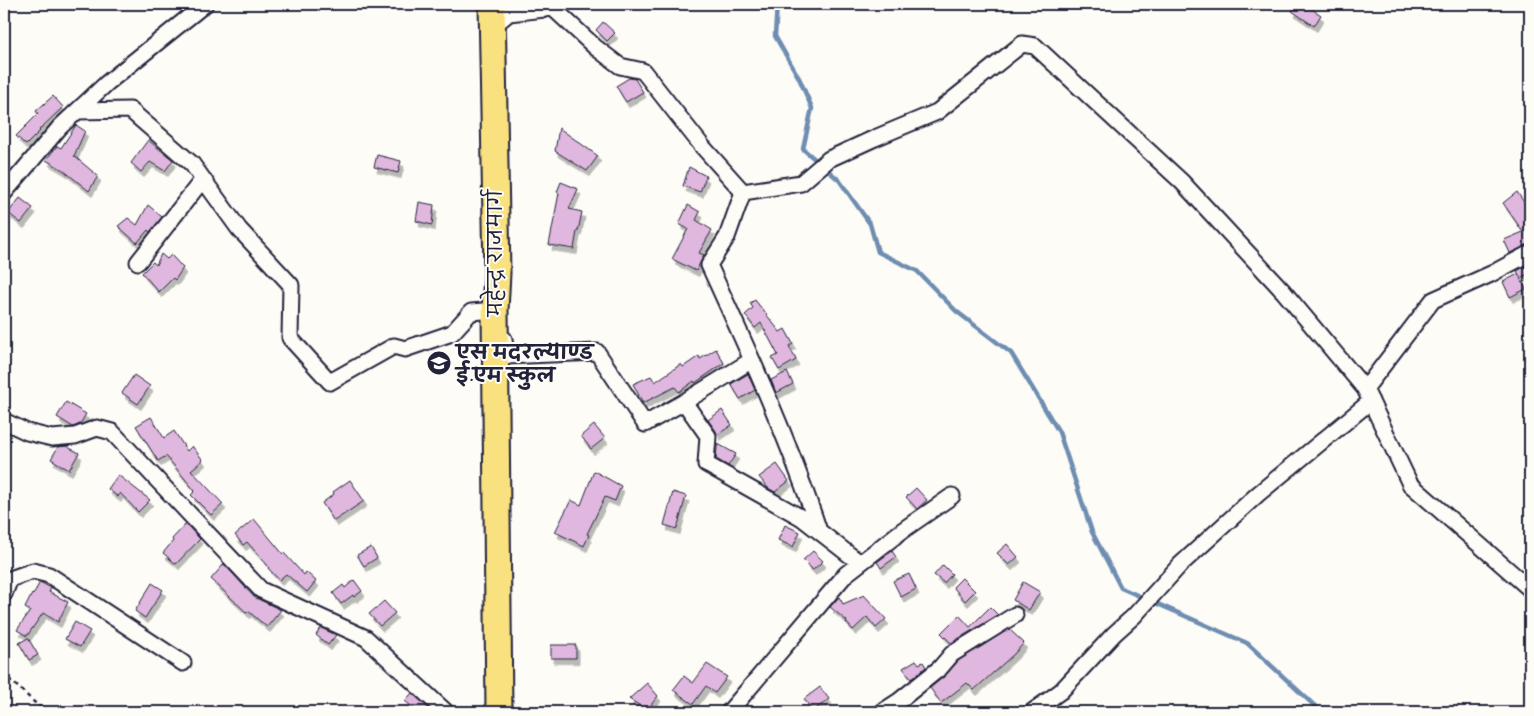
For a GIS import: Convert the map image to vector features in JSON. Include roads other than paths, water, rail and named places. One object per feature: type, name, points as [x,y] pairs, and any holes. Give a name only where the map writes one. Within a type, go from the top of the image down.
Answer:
[{"type":"highway","name":"महेन्द्र राजमार्ग","points":[[492,15],[497,272],[495,310],[499,712]]},
{"type":"street","points":[[4,193],[60,127],[107,83],[205,4]]},
{"type":"street","points":[[492,15],[553,8],[595,47],[620,66],[643,71],[702,146],[743,192]]},
{"type":"street","points":[[743,192],[801,183],[830,160],[875,138],[937,112],[1022,44],[1036,46],[1182,182],[1283,291],[1368,395],[1410,484],[1530,589]]},
{"type":"street","points":[[78,111],[130,110],[192,164],[239,229],[291,285],[290,338],[330,382],[394,346],[404,350],[452,333],[471,312],[495,310]]},
{"type":"street","points":[[138,262],[203,179]]},
{"type":"street","points":[[743,192],[727,237],[709,264],[752,360],[819,531]]},
{"type":"street","points":[[1032,712],[1061,691],[1114,634],[1134,616],[1180,565],[1368,395],[1433,300],[1491,274],[1530,253]]},
{"type":"street","points":[[497,272],[506,356],[597,352],[644,424],[752,360]]},
{"type":"street","points":[[684,402],[708,436],[706,464],[802,518],[860,563]]},
{"type":"street","points":[[4,421],[27,432],[52,438],[75,436],[97,428],[112,432],[261,590],[366,638],[446,712]]},
{"type":"street","points":[[729,712],[846,574],[903,530],[952,496]]},
{"type":"street","points":[[4,594],[10,578],[32,571],[49,575],[182,663]]},
{"type":"street","points":[[882,712],[899,701],[940,668],[952,654],[1015,614]]},
{"type":"waterway","points":[[777,4],[775,36],[799,78],[812,108],[803,149],[839,180],[870,224],[878,252],[917,271],[956,311],[1011,353],[1059,432],[1092,532],[1121,588],[1247,643],[1318,709],[1328,712]]},
{"type":"place","name":"एस मदरल्याण्ड ई.एम स्कुल","points":[[439,363]]}]
